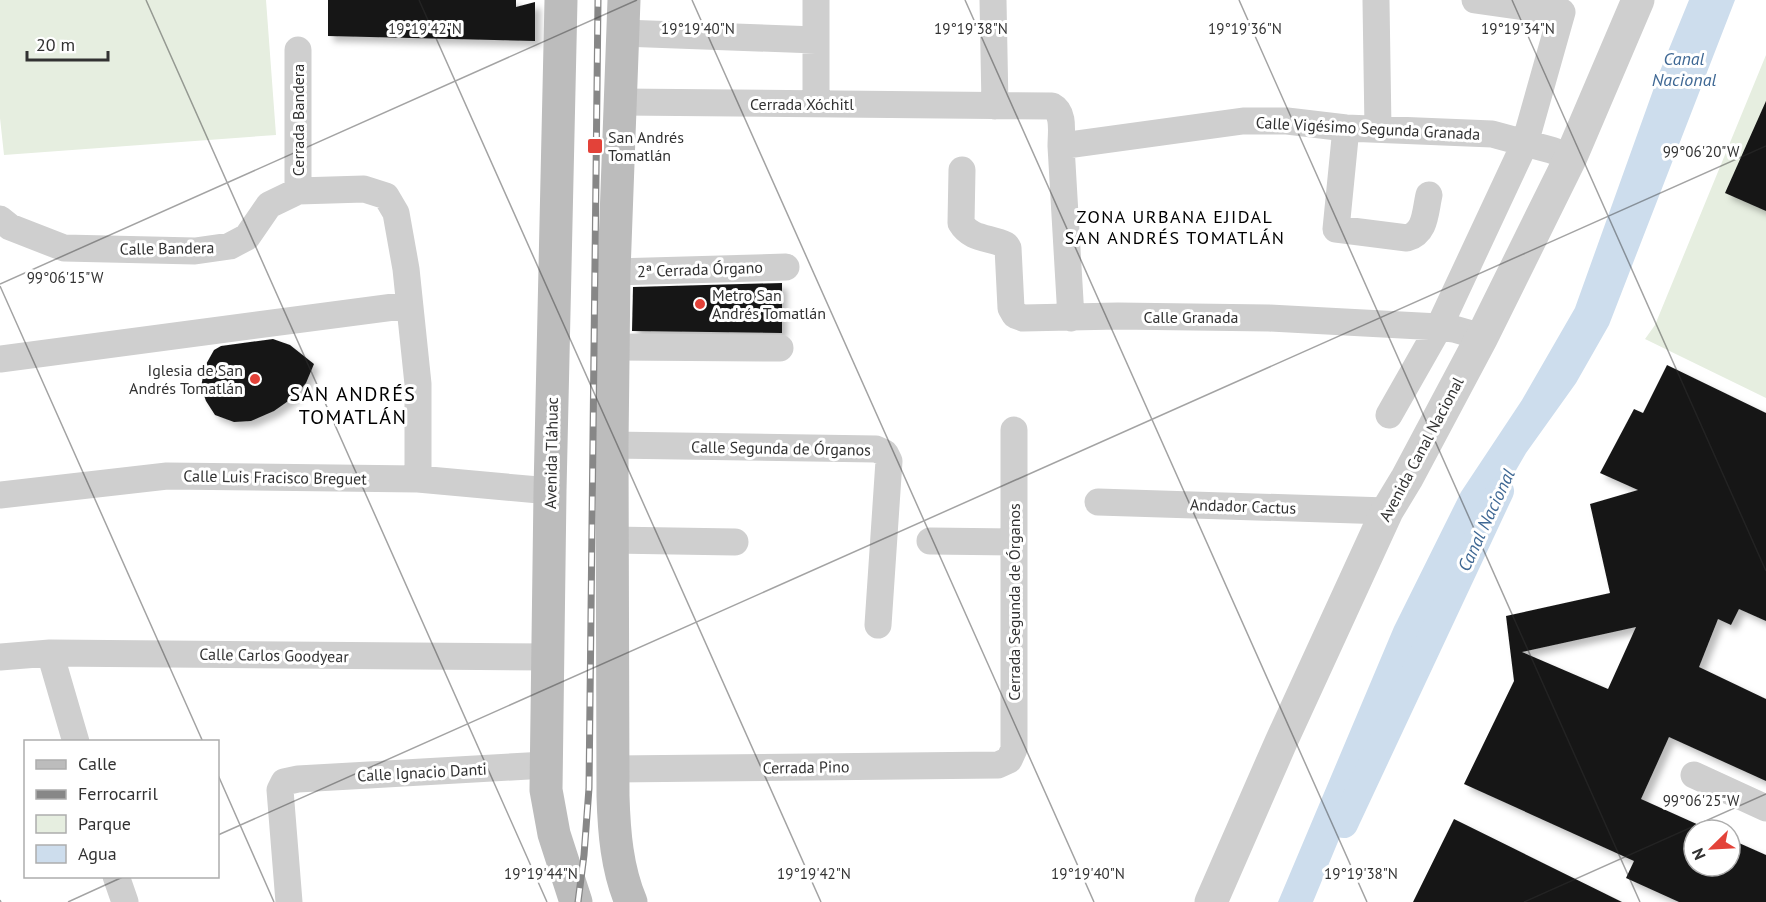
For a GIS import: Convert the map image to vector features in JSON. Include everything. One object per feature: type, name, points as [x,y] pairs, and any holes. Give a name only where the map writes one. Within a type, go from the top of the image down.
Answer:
[{"type":"main road","name":"Avenida Tláhuac","points":[[561,0],[546,790],[557,844],[576,902]]},
{"type":"main road","points":[[624,0],[614,272],[613,805],[617,851],[631,902]]},
{"type":"street","points":[[816,0],[816,104]]},
{"type":"street","points":[[962,170],[961,224],[965,231],[974,236],[1006,245],[1008,248],[1011,308],[1015,315],[1023,318],[1071,318],[1061,115],[1058,109],[1052,106],[989,105],[993,0]]},
{"type":"street","points":[[1389,415],[1439,327],[1525,143],[1562,12],[1475,0]]},
{"type":"street","name":"Avenida Canal Nacional","points":[[1211,902],[1281,742],[1387,511],[1482,337],[1571,157],[1638,0]]},
{"type":"street","points":[[1376,1],[1378,129]]},
{"type":"street","points":[[622,33],[816,40]]},
{"type":"street","name":"Cerrada Bandera","points":[[298,50],[298,191]]},
{"type":"street","name":"Cerrada Xóchitl","points":[[621,102],[989,105]]},
{"type":"street","name":"Calle Vigésimo Segunda Granada","points":[[1061,146],[1243,122],[1287,121],[1347,128],[1492,134],[1571,157]]},
{"type":"street","points":[[1347,128],[1336,229],[1407,238],[1415,236],[1421,230],[1429,195]]},
{"type":"street","name":"Calle Bandera","points":[[0,219],[10,227],[64,248],[195,250],[230,246],[247,237],[269,205],[298,191],[364,189],[386,196],[396,213],[406,269],[418,384],[418,479]]},
{"type":"street","name":"2ª Cerrada Órgano","points":[[614,272],[786,267]]},
{"type":"street","points":[[0,359],[409,305]]},
{"type":"street","name":"Calle Granada","points":[[1071,318],[1118,316],[1269,318],[1439,327],[1482,337]]},
{"type":"street","points":[[614,347],[780,348]]},
{"type":"street","name":"Cerrada Segunda de Órganos","points":[[998,765],[1009,760],[1014,749],[1014,430]]},
{"type":"street","name":"Calle Segunda de Órganos","points":[[612,445],[876,449],[885,453],[889,461],[878,625]]},
{"type":"street","name":"Calle Luis Fracisco Breguet","points":[[0,495],[167,476],[418,479],[550,491]]},
{"type":"street","name":"Andador Cactus","points":[[1098,502],[1387,511]]},
{"type":"street","points":[[612,540],[735,542]]},
{"type":"street","points":[[930,542],[1014,542]]},
{"type":"street","points":[[50,653],[76,740]]},
{"type":"street","name":"Calle Carlos Goodyear","points":[[0,657],[50,653],[549,657]]},
{"type":"street","name":"Calle Ignacio Danti","points":[[289,902],[280,790],[284,782],[298,779],[546,765]]},
{"type":"street","name":"Cerrada Pino","points":[[614,769],[998,765]]},
{"type":"street","points":[[1694,775],[1766,808]]},
{"type":"street","points":[[117,878],[125,902]]},
{"type":"green space","points":[[0,0],[266,0],[276,135],[4,155],[0,118]]},
{"type":"green space","points":[[1766,55],[1766,398],[1645,339],[1655,325]]},
{"type":"water","name":"Canal Nacional","points":[[1689,0],[1735,0],[1609,325],[1576,383],[1526,453],[1472,546],[1420,644],[1313,902],[1278,902],[1394,627],[1461,492],[1522,400],[1575,308],[1660,71]]},
{"type":"building","points":[[328,0],[516,0],[516,7],[535,2],[535,41],[328,36]]},
{"type":"building","points":[[1766,101],[1766,211],[1725,193]]},
{"type":"building","name":"Metro San Andrés Tomatlán","points":[[782,283],[782,333],[632,331],[633,287]]},
{"type":"building","name":"Iglesia de San Andrés Tomatlán","points":[[273,339],[290,345],[314,364],[306,383],[294,397],[274,411],[251,421],[234,422],[215,415],[201,387],[205,366],[214,350],[221,346]]},
{"type":"building","points":[[1667,365],[1766,413],[1766,621],[1739,609],[1731,625],[1718,619],[1699,667],[1766,699],[1766,781],[1669,737],[1641,799],[1683,818],[1682,878],[1742,878],[1742,844],[1766,855],[1766,902],[1679,902],[1626,878],[1634,861],[1464,784],[1514,681],[1506,616],[1610,593],[1590,504],[1638,490],[1600,473],[1634,409],[1643,413]],"holes":[[[1636,627],[1608,689],[1522,652]]]},
{"type":"building","points":[[1454,819],[1622,902],[1413,902]]},
{"type":"waterway","name":"Canal Nacional","points":[[1344,824],[1500,491]]},
{"type":"railway","points":[[578,902],[589,788],[598,0]]},
{"type":"place","name":"San Andrés Tomatlán","points":[[595,146]]},
{"type":"place","name":"Metro San Andrés Tomatlán","points":[[700,304]]},
{"type":"place","name":"Iglesia de San Andrés Tomatlán","points":[[255,379]]},
{"type":"district","name":"ZONA URBANA EJIDAL SAN ANDRÉS TOMATLÁN","points":[[1175,226]]},
{"type":"district","name":"SAN ANDRÉS TOMATLÁN","points":[[353,406]]}]
